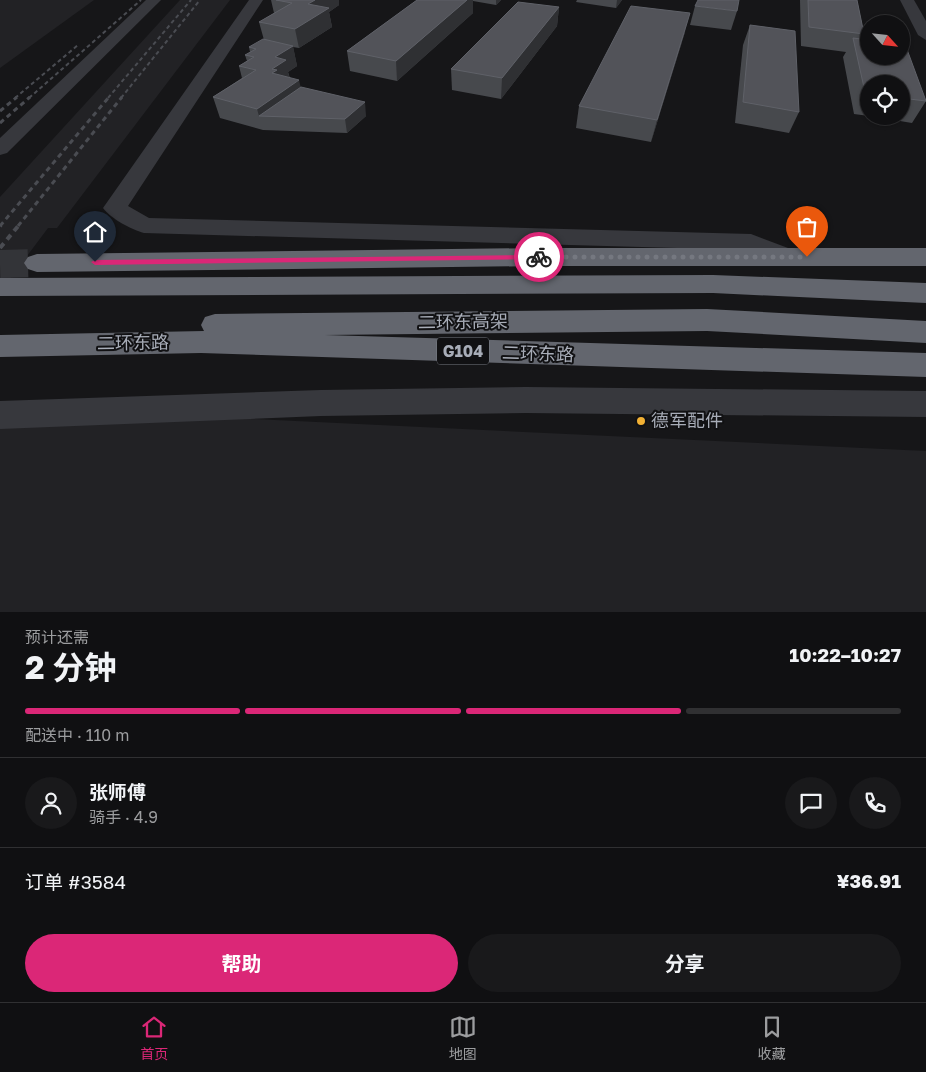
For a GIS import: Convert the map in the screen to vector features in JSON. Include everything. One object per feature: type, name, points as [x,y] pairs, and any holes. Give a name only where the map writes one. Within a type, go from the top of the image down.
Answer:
[{"type":"highway","points":[[37,263],[541,257],[926,257]]},
{"type":"highway","name":"二环东高架","points":[[0,287],[714,284],[926,293]]},
{"type":"highway","name":"二环东高架","points":[[0,327],[707,320],[926,332]]},
{"type":"highway","name":"二环东路","points":[[0,346],[201,342],[926,365]]},
{"type":"street","points":[[0,149],[154,0]]},
{"type":"street","points":[[256,0],[115,208],[144,225],[750,242],[787,257]]},
{"type":"street","points":[[908,0],[926,35]]},
{"type":"street","points":[[0,415],[321,403],[526,400],[926,404]]},
{"type":"shaded area","points":[[0,0],[94,0],[0,68]]},
{"type":"shaded area","points":[[180,0],[230,0],[57,228],[48,228],[0,292],[0,197]]},
{"type":"shaded area","points":[[0,407],[926,451],[926,612],[0,612]]},
{"type":"building","points":[[276,0],[315,0],[308,4],[329,8],[295,29],[259,22],[292,3]]},
{"type":"building","points":[[417,0],[467,0],[396,61],[347,51]]},
{"type":"building","points":[[698,0],[739,0],[737,11],[695,6]]},
{"type":"building","points":[[808,0],[857,0],[860,15],[860,33],[809,27]]},
{"type":"building","points":[[518,2],[559,7],[502,78],[451,69]]},
{"type":"building","points":[[631,6],[690,13],[657,120],[579,106]]},
{"type":"building","points":[[750,25],[795,31],[799,112],[743,102]]},
{"type":"building","points":[[853,38],[860,39],[860,65],[910,65],[910,58],[926,101],[910,99],[910,75],[861,75]]},
{"type":"building","points":[[263,39],[293,46],[275,57],[286,60],[272,69],[277,70],[272,73],[299,80],[257,109],[213,97],[256,70],[239,66],[254,57],[245,55],[256,49],[249,47]]},
{"type":"building","points":[[301,87],[365,102],[345,119],[259,116]]},
{"type":"tunnel","points":[[0,264],[37,263]]},
{"type":"railway","points":[[29,98],[141,0]]},
{"type":"railway","points":[[108,98],[191,0]]},
{"type":"railway","points":[[121,98],[200,0]]},
{"type":"railway","points":[[15,98],[78,45]]},
{"type":"railway","points":[[0,111],[17,97]]},
{"type":"railway","points":[[0,123],[30,97]]},
{"type":"railway","points":[[1,225],[109,97]]},
{"type":"railway","points":[[18,226],[122,97]]},
{"type":"railway","points":[[0,248],[19,225]]},
{"type":"way so far","points":[[539,257],[807,257]]},
{"type":"place","name":"德军配件","points":[[641,421]]},
{"type":"route","points":[[95,262],[539,257]]}]
